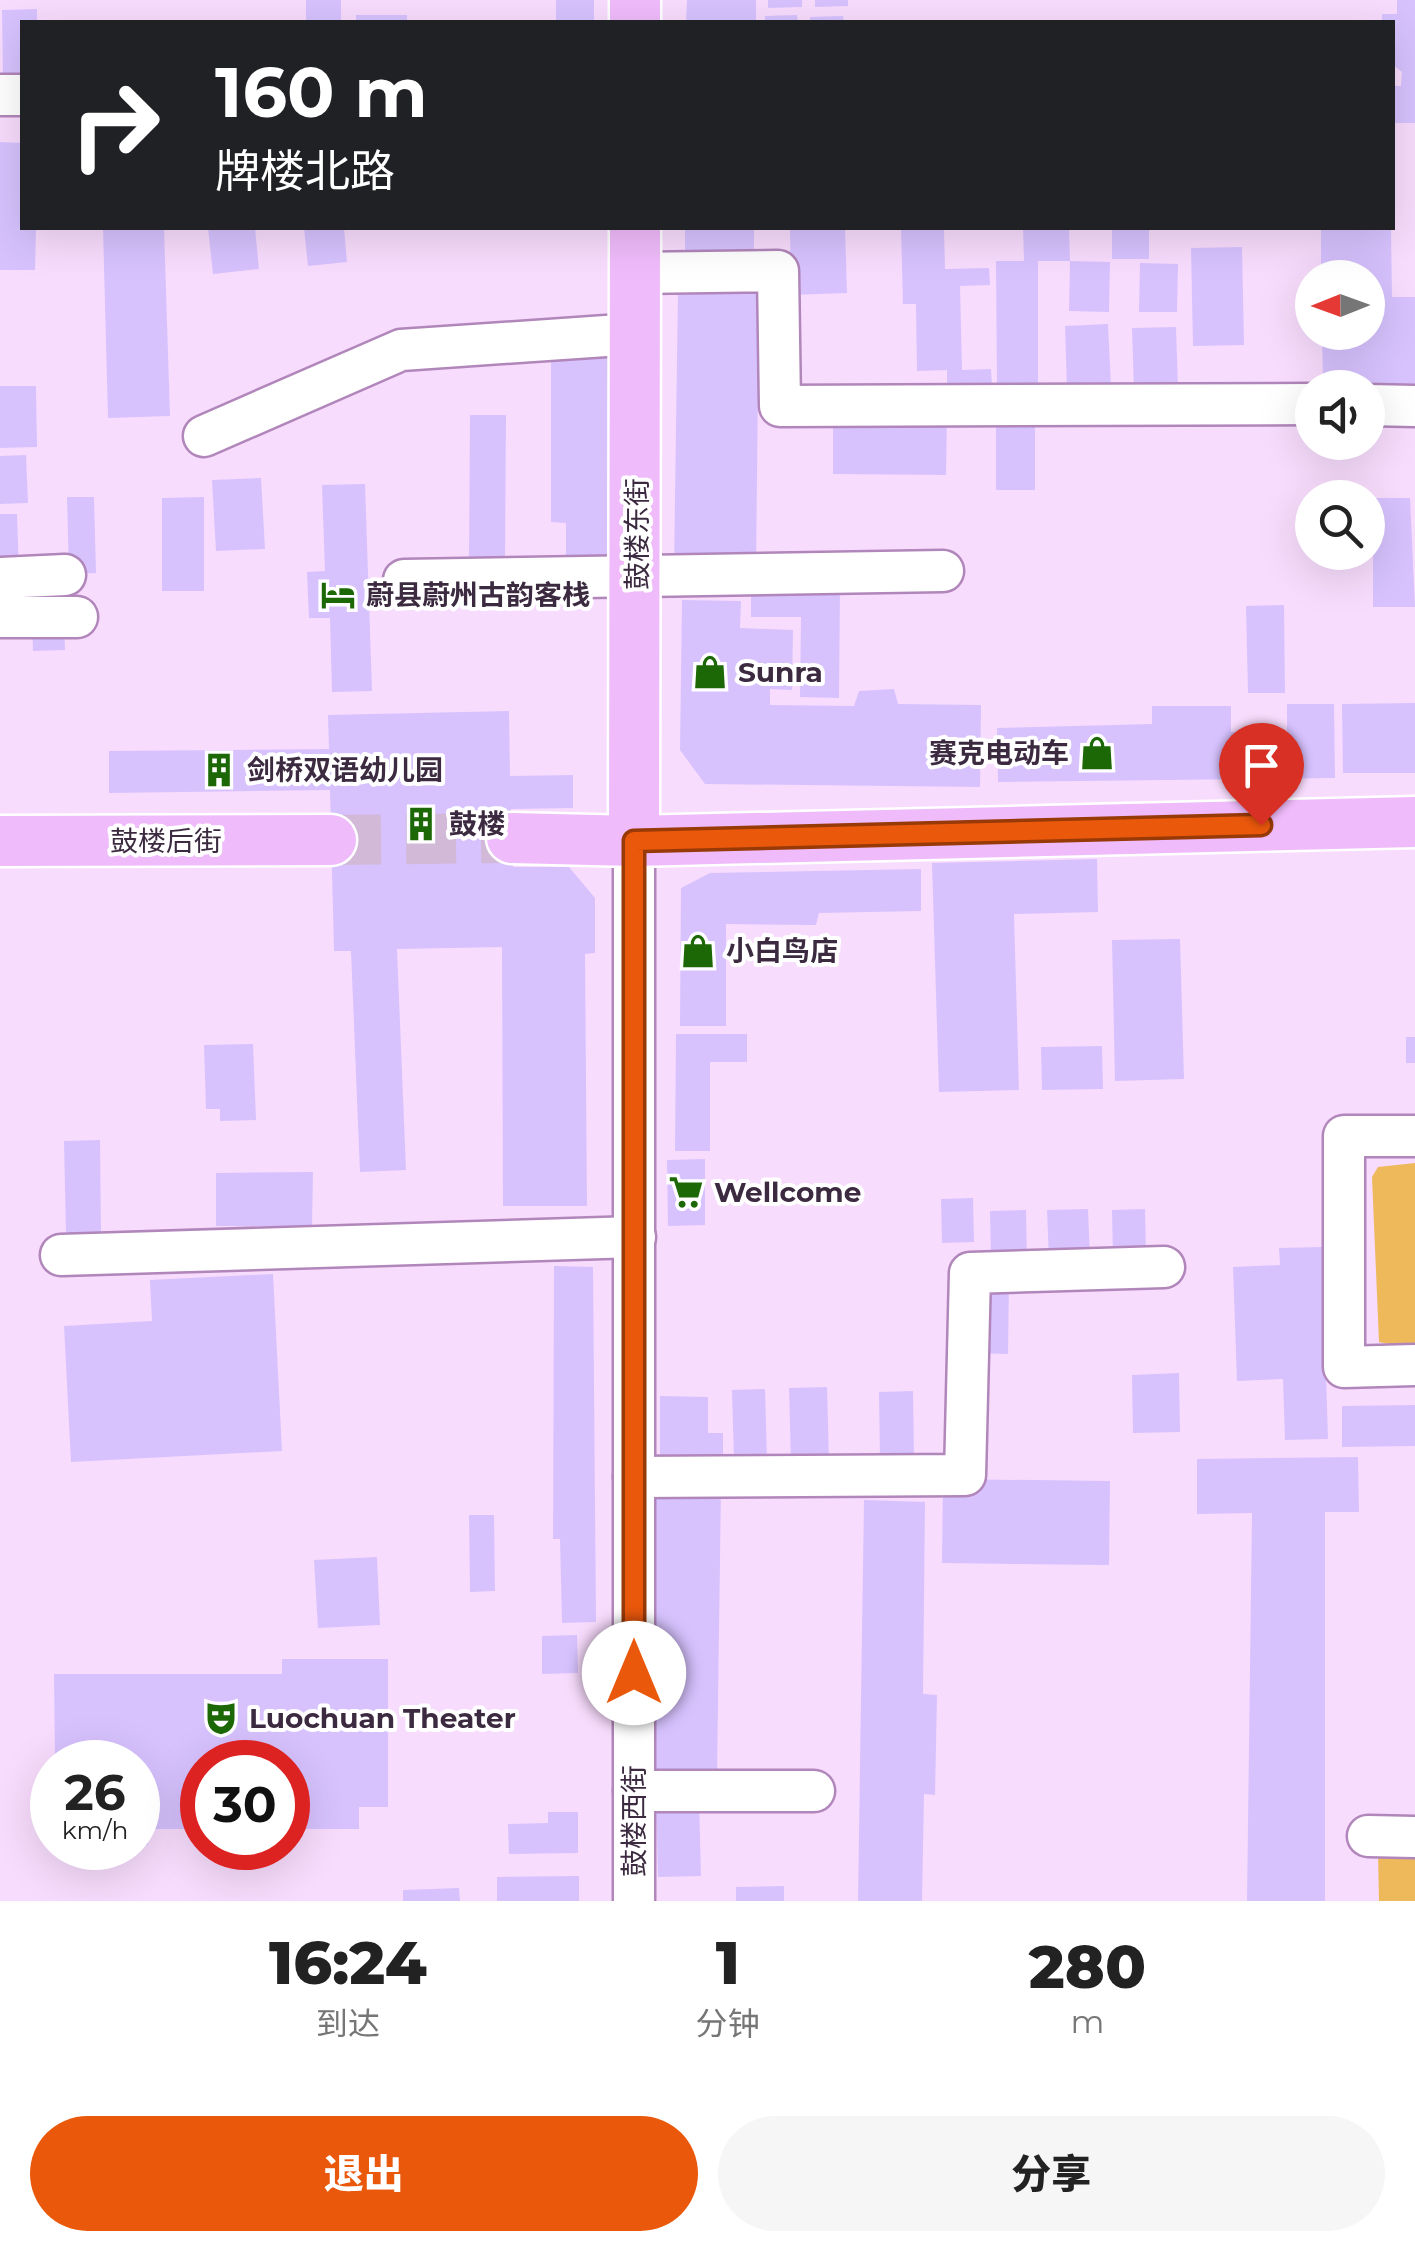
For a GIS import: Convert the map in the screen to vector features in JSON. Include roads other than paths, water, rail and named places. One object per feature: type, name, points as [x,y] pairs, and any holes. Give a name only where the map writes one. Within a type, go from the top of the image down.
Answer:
[{"type":"main road","name":"鼓楼东街","points":[[634,841],[635,250]]},
{"type":"main road","points":[[512,838],[634,841],[1415,822]]},
{"type":"main road","name":"鼓楼后街","points":[[0,842],[331,840]]},
{"type":"street","points":[[635,250],[778,271],[780,406],[1295,404]]},
{"type":"street","points":[[204,436],[401,350],[635,334]]},
{"type":"street","points":[[1385,405],[1415,406]]},
{"type":"street","points":[[404,580],[943,571]]},
{"type":"street","points":[[0,578],[65,575]]},
{"type":"street","points":[[0,618],[77,617]]},
{"type":"street","name":"鼓楼西街","points":[[634,841],[634,1901]]},
{"type":"street","points":[[1415,1136],[1344,1136],[1344,1367],[1415,1366]]},
{"type":"street","points":[[61,1255],[634,1237]]},
{"type":"street","points":[[634,1477],[965,1476],[970,1273],[1164,1267]]},
{"type":"street","points":[[634,1790],[814,1791]]},
{"type":"street","points":[[1368,1836],[1415,1837]]},
{"type":"tunnel","points":[[331,840],[512,838]]},
{"type":"place","name":"蔚县蔚州古韵客栈","points":[[338,595]]},
{"type":"place","name":"Sunra","points":[[710,672]]},
{"type":"place","name":"赛克电动车","points":[[1097,753]]},
{"type":"place","name":"剑桥双语幼儿园","points":[[219,770]]},
{"type":"place","name":"鼓楼","points":[[421,824]]},
{"type":"place","name":"小白鸟店","points":[[698,951]]},
{"type":"place","name":"Wellcome","points":[[686,1192]]},
{"type":"place","name":"Luochuan Theater","points":[[221,1718]]}]
